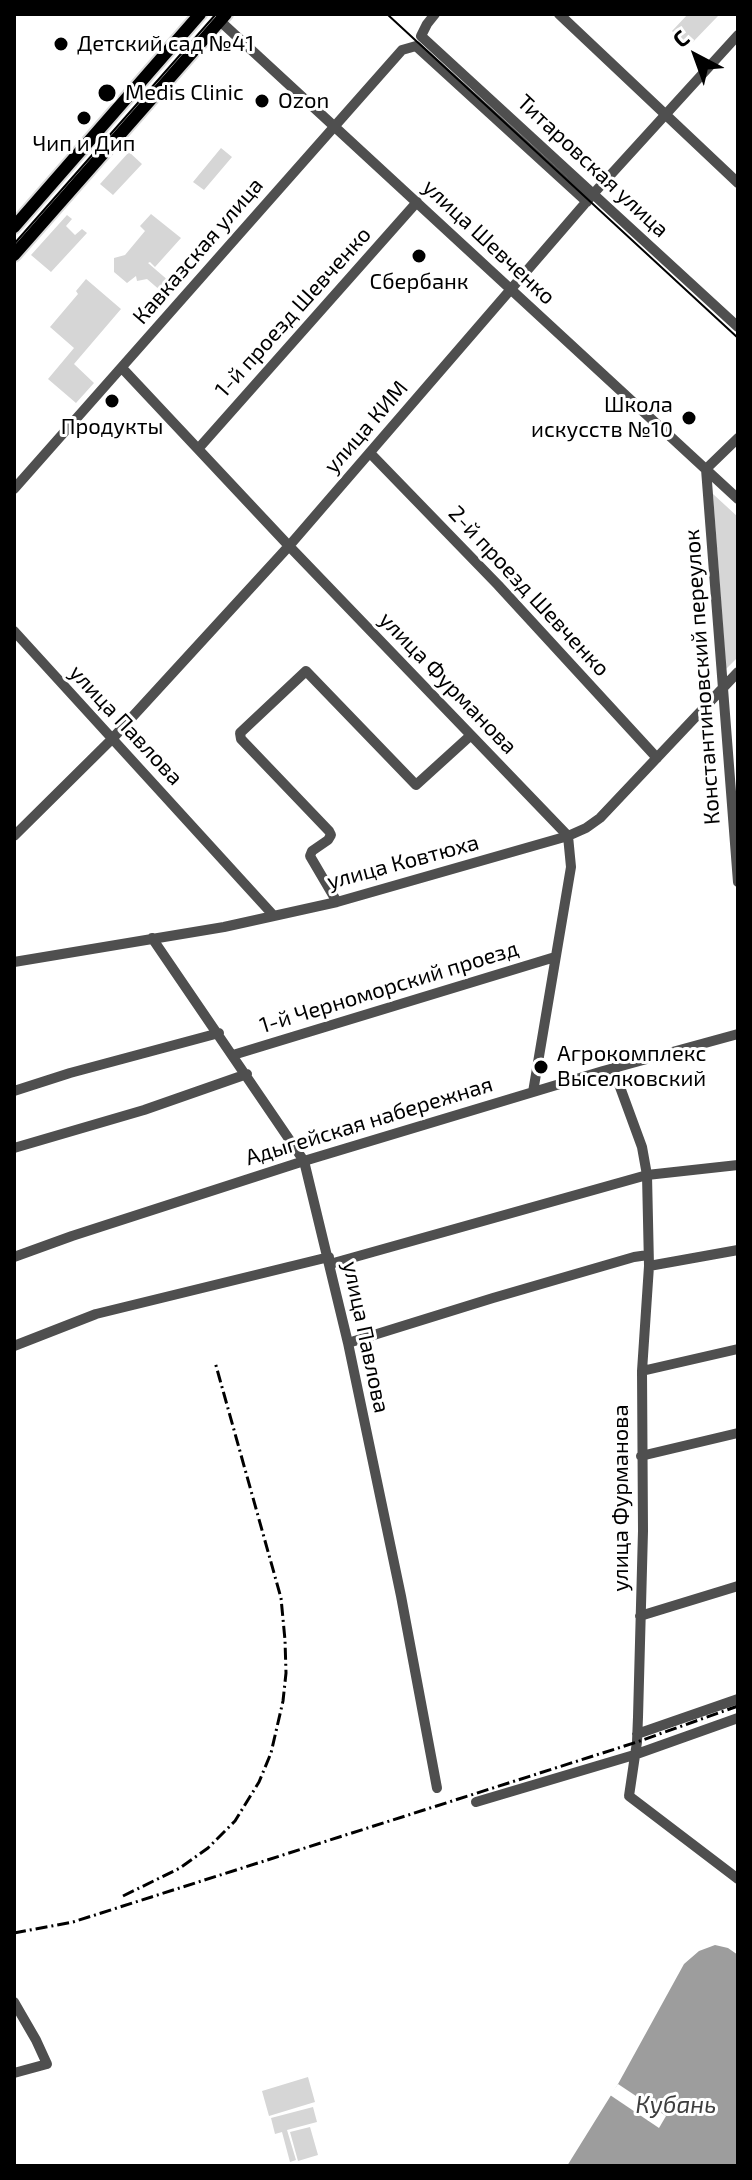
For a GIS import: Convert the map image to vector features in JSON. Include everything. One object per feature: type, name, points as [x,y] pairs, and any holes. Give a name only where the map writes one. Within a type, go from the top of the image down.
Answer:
[{"type":"main road","points":[[14,227],[200,14]]},
{"type":"main road","points":[[14,255],[219,16]]},
{"type":"street","name":"Кавказская улица","points":[[14,489],[402,50],[418,41],[435,14]]},
{"type":"street","points":[[559,14],[738,183]]},
{"type":"street","name":"улица Шевченко","points":[[219,16],[738,499]]},
{"type":"street","name":"улица КИМ","points":[[14,836],[112,739],[289,546],[590,198],[737,37]]},
{"type":"street","name":"Титаровская улица","points":[[418,41],[590,198],[738,327]]},
{"type":"street","name":"1-й проезд Шевченко","points":[[198,449],[417,202]]},
{"type":"street","name":"улица Фурманова","points":[[122,368],[568,836]]},
{"type":"street","points":[[706,469],[738,438]]},
{"type":"street","name":"2-й проезд Шевченко","points":[[370,453],[498,585],[657,758]]},
{"type":"street","name":"Константиновский переулок","points":[[706,469],[738,882]]},
{"type":"street","name":"улица Павлова","points":[[14,631],[274,916]]},
{"type":"street","points":[[337,902],[310,856],[312,851],[328,840],[331,835],[329,831],[241,739],[240,733],[306,671],[416,785],[470,736]]},
{"type":"street","name":"улица Ковтюха","points":[[14,962],[224,927],[337,902],[568,836],[600,818],[738,672]]},
{"type":"street","points":[[533,1092],[571,867],[568,836]]},
{"type":"street","name":"улица Павлова","points":[[152,938],[304,1161],[348,1343],[437,1788]]},
{"type":"street","name":"1-й Черноморский проезд","points":[[233,1055],[555,957]]},
{"type":"street","points":[[14,1091],[219,1033]]},
{"type":"street","name":"Адыгейская набережная","points":[[14,1257],[304,1161],[613,1068],[738,1034]]},
{"type":"street","name":"улица Фурманова","points":[[613,1068],[642,1147],[647,1175],[649,1260],[642,1371],[643,1531],[637,1734],[629,1796],[738,1879]]},
{"type":"street","points":[[14,1148],[144,1110],[247,1074]]},
{"type":"street","points":[[14,1346],[96,1314],[330,1261],[647,1175],[738,1165]]},
{"type":"street","points":[[348,1343],[634,1257],[649,1260],[738,1250]]},
{"type":"street","points":[[642,1371],[738,1349]]},
{"type":"street","points":[[641,1456],[738,1433]]},
{"type":"street","points":[[640,1616],[738,1586]]},
{"type":"street","points":[[637,1734],[738,1699]]},
{"type":"street","points":[[476,1802],[634,1755],[738,1718]]},
{"type":"street","points":[[14,2002],[47,2064],[14,2073]]},
{"type":"shaded area","points":[[688,14],[719,15],[688,47],[672,31]]},
{"type":"shaded area","points":[[221,148],[232,157],[204,190],[193,182]]},
{"type":"shaded area","points":[[129,152],[142,164],[113,195],[100,184]]},
{"type":"shaded area","points":[[151,214],[181,238],[155,267],[148,263],[177,288],[169,298],[147,279],[137,281],[136,276],[127,283],[114,272],[114,258],[125,255],[145,231],[140,226]]},
{"type":"shaded area","points":[[67,215],[72,219],[66,226],[75,235],[82,229],[87,233],[51,272],[31,255]]},
{"type":"shaded area","points":[[86,279],[121,309],[74,364],[94,383],[76,403],[48,379],[74,348],[50,327],[78,294],[76,291]]},
{"type":"shaded area","points":[[713,494],[738,517],[738,657],[726,669]]},
{"type":"shaded area","points":[[308,2077],[315,2102],[269,2116],[262,2091]]},
{"type":"shaded area","points":[[313,2107],[317,2122],[287,2130],[296,2160],[290,2162],[282,2132],[275,2134],[271,2118]]},
{"type":"shaded area","points":[[310,2127],[318,2155],[298,2161],[290,2132]]},
{"type":"water","name":"Кубань","points":[[715,1945],[728,1948],[738,1955],[738,2166],[567,2166],[618,2084],[684,1964],[699,1951]]},
{"type":"pier","points":[[618,2084],[666,2116],[659,2128],[610,2095]]},
{"type":"tram line","points":[[14,244],[216,14]]},
{"type":"tram line","points":[[387,14],[738,338]]},
{"type":"railway","points":[[123,1896],[180,1868],[208,1848],[235,1821],[259,1782],[271,1753],[283,1701],[286,1673],[281,1598],[215,1362]]},
{"type":"railway","points":[[14,1933],[73,1922],[637,1742],[738,1706]]},
{"type":"place","name":"Детский сад №41","points":[[61,44]]},
{"type":"place","name":"Medis Clinic","points":[[107,93]]},
{"type":"place","name":"Ozon","points":[[262,101]]},
{"type":"place","name":"Чип и Дип","points":[[84,118]]},
{"type":"place","name":"Сбербанк","points":[[419,256]]},
{"type":"place","name":"Продукты","points":[[112,401]]},
{"type":"place","name":"Школа искусств №10","points":[[689,418]]},
{"type":"place","name":"Агрокомплекс Выселковский","points":[[541,1067]]}]
